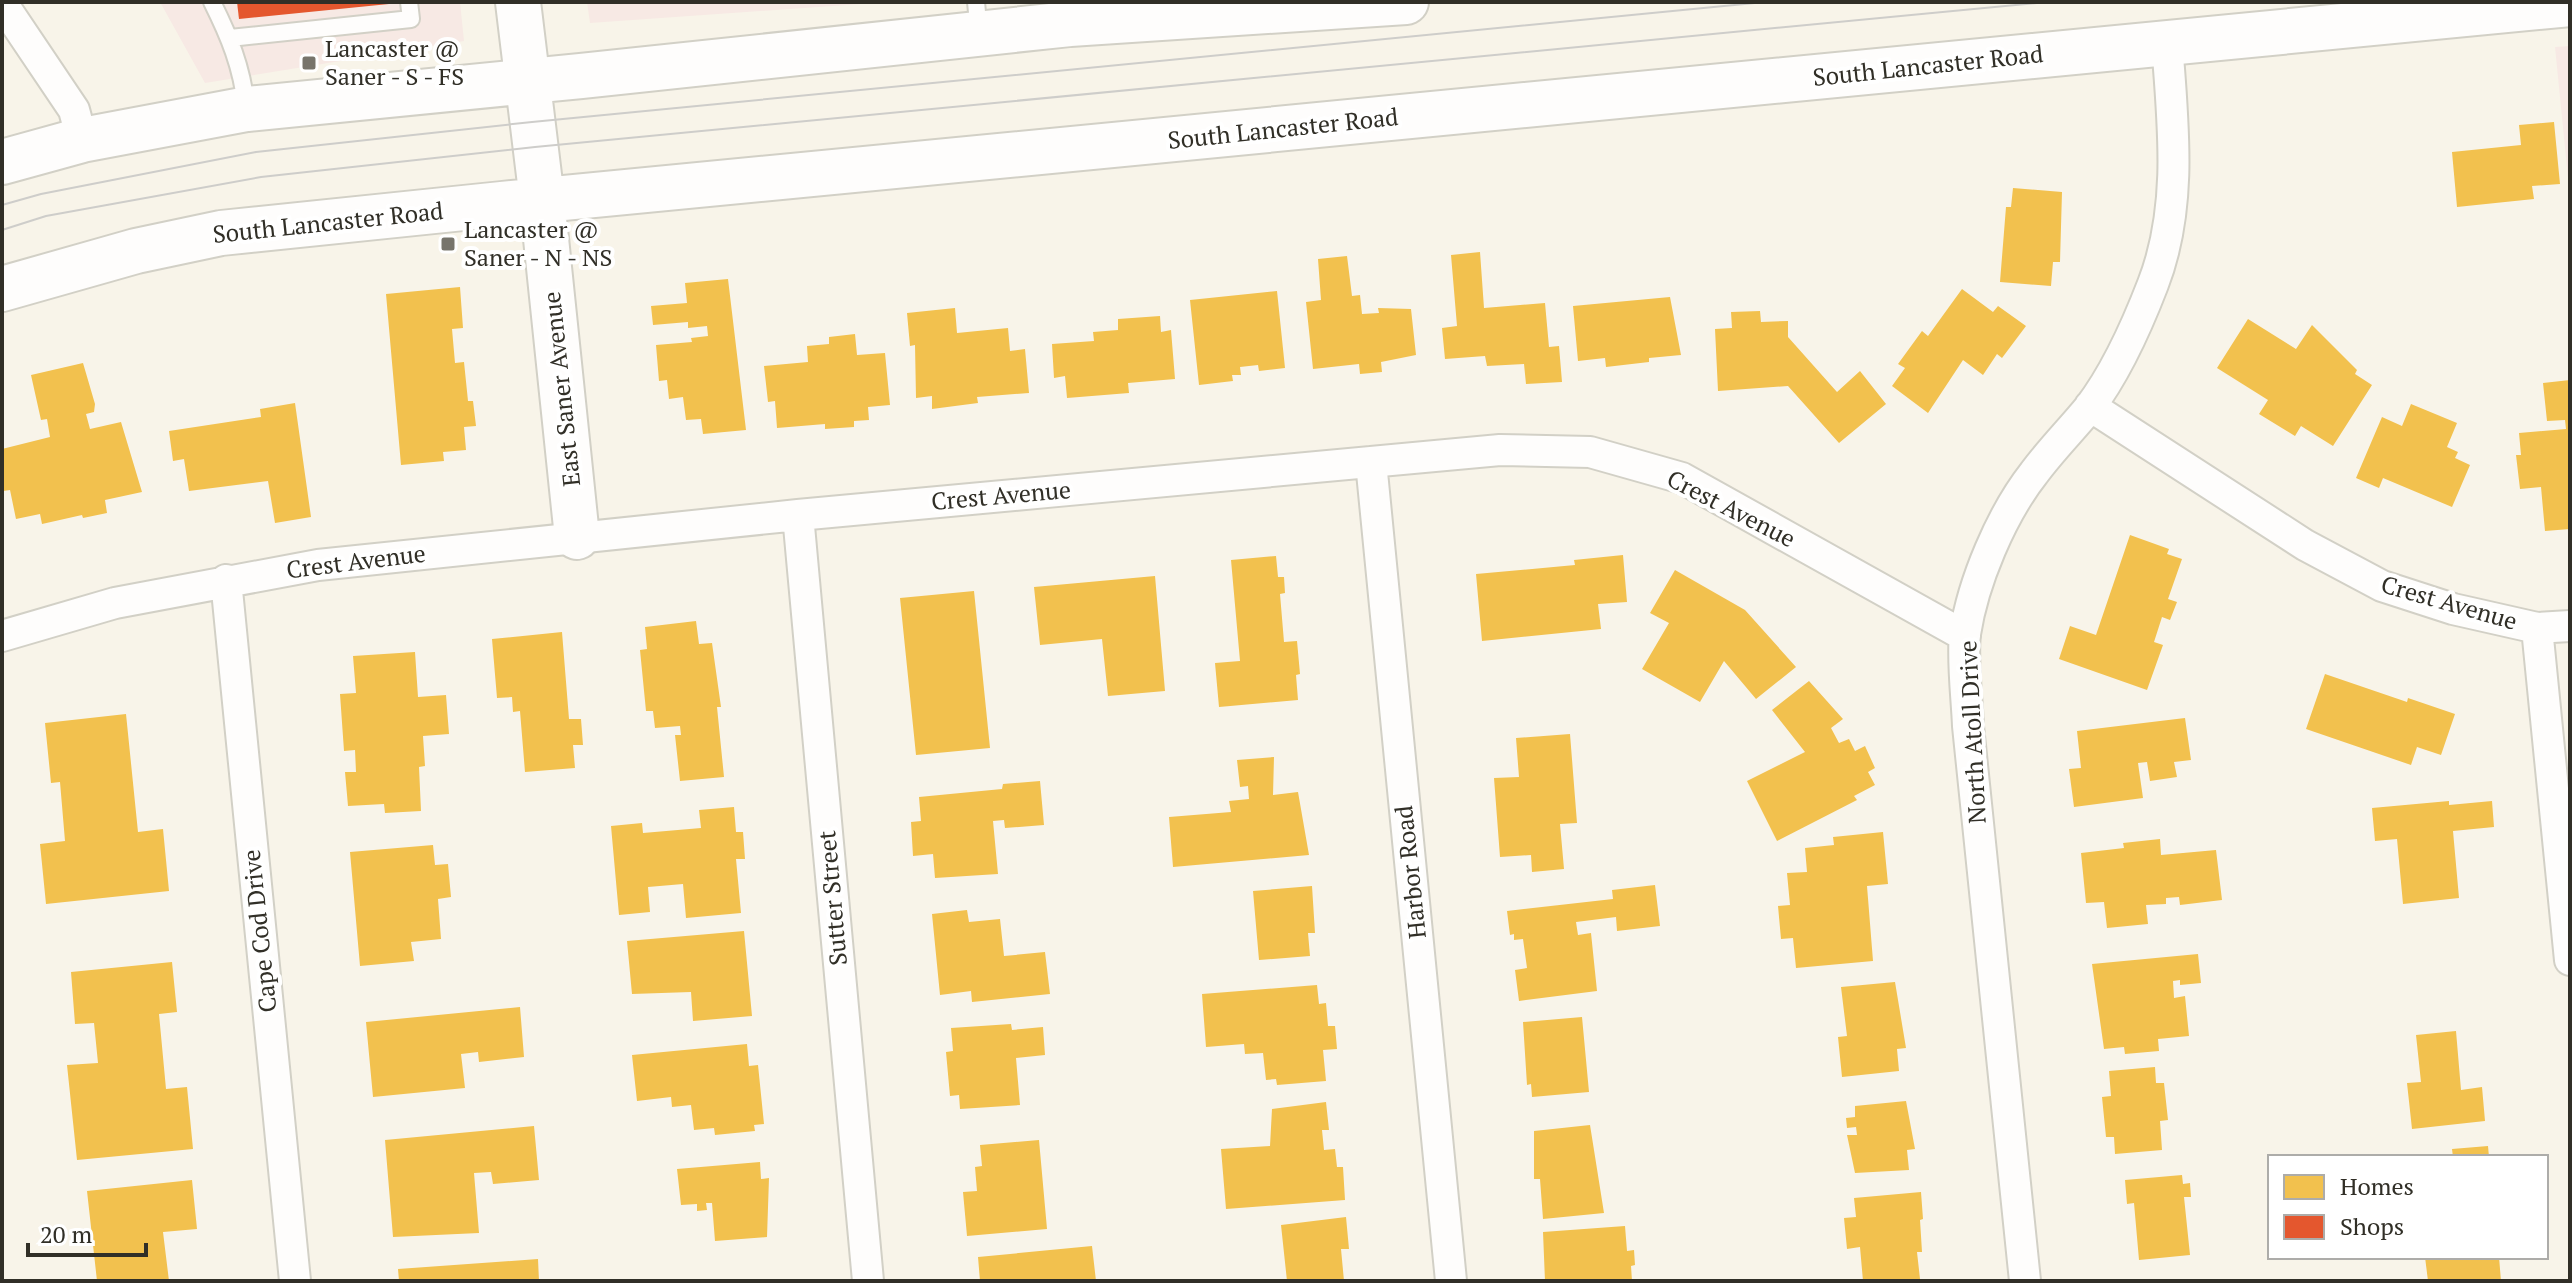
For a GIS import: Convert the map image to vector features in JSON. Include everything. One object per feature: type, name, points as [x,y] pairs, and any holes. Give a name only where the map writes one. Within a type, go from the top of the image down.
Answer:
[{"type":"main road","name":"East Saner Avenue","points":[[518,2],[577,537]]},
{"type":"main road","points":[[2,162],[82,140],[247,109],[527,81],[978,18],[1070,24],[1406,2]]},
{"type":"main road","name":"South Lancaster Road","points":[[2,289],[136,251],[221,233],[2570,4]]},
{"type":"street","points":[[2,3],[74,110],[82,140]]},
{"type":"street","name":"North Atoll Drive","points":[[2025,1281],[1968,726],[1965,636],[1977,585],[1996,536],[2032,475],[2090,406],[2130,338],[2155,281],[2171,217],[2175,139],[2167,43]]},
{"type":"street","name":"Crest Avenue","points":[[2090,406],[2305,545],[2382,586],[2453,609],[2537,628],[2570,626]]},
{"type":"street","name":"Crest Avenue","points":[[2,636],[115,603],[318,565],[798,515],[1500,450],[1590,452],[1682,478],[1965,636]]},
{"type":"street","name":"Harbor Road","points":[[1371,462],[1451,1281]]},
{"type":"street","name":"Sutter Street","points":[[798,515],[868,1281]]},
{"type":"street","name":"Cape Cod Drive","points":[[226,580],[295,1281]]},
{"type":"street","points":[[2537,628],[2570,960]]},
{"type":"lane","points":[[212,2],[230,38],[244,79],[247,109]]},
{"type":"lane","points":[[230,38],[411,19],[409,2]]},
{"type":"lane","points":[[347,8],[349,26]]},
{"type":"lane","points":[[289,15],[290,32]]},
{"type":"shaded area","points":[[160,2],[460,2],[464,41],[205,83]]},
{"type":"shaded area","points":[[587,2],[889,2],[590,23]]},
{"type":"shaded area","points":[[2570,46],[2570,198],[2555,47]]},
{"type":"building: Homes","points":[[2554,122],[2560,184],[2532,186],[2534,199],[2457,207],[2452,152],[2521,145],[2519,125]]},
{"type":"building: Homes","points":[[2013,188],[2062,192],[2060,262],[2053,262],[2051,286],[2000,282],[2006,207],[2011,207]]},
{"type":"building: Homes","points":[[1480,252],[1484,308],[1545,303],[1549,347],[1559,346],[1562,382],[1526,384],[1524,364],[1487,366],[1485,356],[1445,359],[1442,328],[1457,326],[1451,255]]},
{"type":"building: Homes","points":[[1347,256],[1352,296],[1360,295],[1362,314],[1379,313],[1378,308],[1411,309],[1416,355],[1381,362],[1382,372],[1360,374],[1359,364],[1313,369],[1306,302],[1321,300],[1318,259]]},
{"type":"building: Homes","points":[[728,279],[746,430],[703,434],[701,419],[686,420],[683,397],[669,399],[667,380],[659,381],[656,345],[692,342],[691,338],[708,336],[707,326],[688,328],[688,322],[653,325],[651,306],[687,303],[685,283]]},
{"type":"building: Homes","points":[[460,287],[463,328],[452,329],[455,363],[464,362],[468,401],[473,401],[476,426],[464,427],[466,450],[443,452],[444,461],[401,465],[386,294]]},
{"type":"building: Homes","points":[[1962,289],[1993,312],[1998,306],[2026,326],[2002,358],[1997,354],[1983,375],[1963,360],[1928,413],[1892,386],[1905,368],[1898,364],[1922,331],[1928,336]]},
{"type":"building: Homes","points":[[1277,291],[1285,368],[1259,371],[1258,365],[1240,367],[1241,375],[1232,375],[1233,381],[1199,385],[1190,300]]},
{"type":"building: Homes","points":[[1670,297],[1681,355],[1606,367],[1605,358],[1578,361],[1573,306]]},
{"type":"building: Homes","points":[[955,308],[957,333],[1008,328],[1010,351],[1025,349],[1029,393],[977,397],[978,403],[932,409],[932,396],[916,398],[915,345],[910,346],[907,313]]},
{"type":"building: Homes","points":[[1760,311],[1761,322],[1788,321],[1788,337],[1837,392],[1860,371],[1886,404],[1839,443],[1788,386],[1718,391],[1715,329],[1732,328],[1731,312]]},
{"type":"building: Homes","points":[[1160,316],[1161,332],[1171,330],[1175,379],[1128,383],[1129,393],[1067,398],[1065,376],[1054,378],[1052,344],[1094,341],[1093,332],[1118,330],[1118,319]]},
{"type":"building: Homes","points":[[2248,319],[2296,349],[2312,325],[2357,370],[2355,374],[2372,385],[2333,446],[2301,426],[2295,436],[2259,414],[2268,400],[2217,368]]},
{"type":"building: Homes","points":[[855,334],[857,355],[885,353],[890,405],[868,407],[869,420],[854,421],[854,427],[825,429],[825,424],[777,428],[775,401],[768,402],[764,366],[808,362],[807,346],[829,344],[829,337]]},
{"type":"building: Homes","points":[[83,363],[95,404],[94,412],[86,414],[90,429],[121,422],[142,492],[105,500],[107,513],[42,524],[40,514],[16,519],[10,490],[3,491],[2,486],[2,449],[50,437],[47,419],[41,420],[31,375]]},
{"type":"building: Homes","points":[[2570,380],[2570,529],[2545,531],[2541,487],[2520,489],[2516,455],[2521,455],[2519,433],[2566,429],[2565,420],[2547,421],[2543,383]]},
{"type":"building: Homes","points":[[295,403],[311,517],[275,523],[268,481],[189,491],[184,459],[173,461],[169,431],[261,417],[260,409]]},
{"type":"building: Homes","points":[[2411,404],[2457,423],[2447,447],[2458,452],[2455,458],[2470,465],[2452,507],[2383,478],[2379,488],[2356,478],[2382,417],[2402,426]]},
{"type":"building: Homes","points":[[2130,535],[2169,549],[2167,554],[2182,559],[2168,599],[2177,602],[2170,620],[2162,617],[2154,642],[2163,645],[2147,690],[2059,659],[2070,626],[2096,635]]},
{"type":"building: Homes","points":[[1623,555],[1627,602],[1598,604],[1601,629],[1482,641],[1476,574],[1575,565],[1574,560]]},
{"type":"building: Homes","points":[[1276,556],[1278,577],[1284,577],[1285,593],[1280,594],[1284,642],[1297,641],[1300,674],[1296,675],[1298,700],[1219,707],[1215,663],[1240,661],[1231,560]]},
{"type":"building: Homes","points":[[1675,570],[1745,610],[1796,667],[1756,699],[1724,661],[1700,702],[1642,669],[1669,623],[1650,613]]},
{"type":"building: Homes","points":[[1155,576],[1165,691],[1108,696],[1102,639],[1040,645],[1034,587]]},
{"type":"building: Homes","points":[[974,591],[990,748],[916,755],[900,598]]},
{"type":"building: Homes","points":[[696,621],[699,644],[712,643],[721,707],[717,707],[724,777],[680,781],[675,735],[681,735],[680,726],[655,728],[653,711],[646,711],[640,650],[647,649],[645,627]]},
{"type":"building: Homes","points":[[562,632],[569,719],[581,719],[583,745],[573,745],[575,768],[525,772],[520,711],[513,712],[512,697],[497,698],[492,639]]},
{"type":"building: Homes","points":[[415,652],[418,697],[446,695],[449,734],[423,736],[425,766],[419,767],[421,811],[385,813],[384,804],[348,806],[345,772],[356,772],[355,750],[344,751],[340,694],[356,693],[353,656]]},
{"type":"building: Homes","points":[[2325,674],[2407,702],[2408,698],[2455,714],[2441,755],[2417,747],[2411,765],[2306,729]]},
{"type":"building: Homes","points":[[1809,681],[1843,719],[1831,728],[1839,743],[1849,739],[1855,751],[1865,746],[1875,768],[1868,772],[1875,785],[1854,796],[1857,800],[1777,841],[1747,781],[1805,752],[1772,710]]},
{"type":"building: Homes","points":[[126,714],[138,832],[163,829],[169,891],[46,904],[40,844],[65,841],[60,782],[51,783],[45,723]]},
{"type":"building: Homes","points":[[2185,718],[2191,760],[2174,762],[2177,777],[2150,781],[2147,762],[2138,763],[2143,798],[2074,807],[2069,769],[2081,768],[2077,731]]},
{"type":"building: Homes","points":[[1570,734],[1577,823],[1560,824],[1564,869],[1532,872],[1531,855],[1500,857],[1494,778],[1519,777],[1516,738]]},
{"type":"building: Homes","points":[[1274,757],[1273,795],[1298,792],[1309,855],[1173,867],[1169,817],[1231,812],[1229,801],[1249,799],[1248,786],[1240,787],[1237,760]]},
{"type":"building: Homes","points":[[1040,781],[1044,825],[1005,828],[1004,820],[993,821],[998,874],[935,878],[933,854],[913,856],[911,822],[921,821],[919,797],[1002,789],[1003,784]]},
{"type":"building: Homes","points":[[2449,801],[2449,805],[2492,801],[2494,827],[2453,831],[2459,898],[2403,904],[2397,839],[2375,841],[2372,808]]},
{"type":"building: Homes","points":[[734,807],[736,832],[743,832],[745,859],[736,859],[741,913],[686,918],[683,884],[648,887],[650,912],[619,915],[611,826],[642,823],[643,833],[701,828],[699,810]]},
{"type":"building: Homes","points":[[1883,832],[1888,884],[1867,886],[1873,961],[1796,968],[1793,938],[1781,939],[1778,906],[1790,905],[1787,873],[1807,872],[1805,848],[1834,845],[1833,837]]},
{"type":"building: Homes","points":[[2160,839],[2161,855],[2216,850],[2222,900],[2180,905],[2179,897],[2166,898],[2166,904],[2146,905],[2148,924],[2107,928],[2104,902],[2086,903],[2081,853],[2124,848],[2123,843]]},
{"type":"building: Homes","points":[[433,845],[435,865],[448,864],[451,897],[438,899],[441,939],[411,942],[414,961],[360,966],[350,852]]},
{"type":"building: Homes","points":[[1655,885],[1660,926],[1617,931],[1616,917],[1576,922],[1578,935],[1591,933],[1597,991],[1519,1001],[1515,970],[1527,968],[1523,939],[1514,940],[1514,934],[1510,935],[1507,911],[1613,899],[1612,890]]},
{"type":"building: Homes","points":[[1312,886],[1315,933],[1308,933],[1310,956],[1259,960],[1253,891]]},
{"type":"building: Homes","points":[[967,910],[969,922],[1000,919],[1004,956],[1045,952],[1050,994],[972,1002],[971,991],[940,995],[932,914]]},
{"type":"building: Homes","points":[[744,931],[752,1016],[693,1021],[691,992],[632,994],[627,941]]},
{"type":"building: Homes","points":[[2198,954],[2201,983],[2180,985],[2180,980],[2173,981],[2174,998],[2185,996],[2189,1036],[2158,1039],[2159,1051],[2125,1054],[2124,1047],[2104,1049],[2092,964]]},
{"type":"building: Homes","points":[[172,962],[177,1012],[159,1014],[166,1089],[187,1087],[193,1149],[77,1160],[67,1065],[98,1063],[94,1023],[75,1024],[71,972]]},
{"type":"building: Homes","points":[[1895,982],[1906,1048],[1897,1049],[1899,1071],[1842,1077],[1838,1037],[1847,1036],[1841,987]]},
{"type":"building: Homes","points":[[1317,985],[1319,1004],[1326,1003],[1328,1026],[1335,1026],[1337,1049],[1323,1050],[1326,1081],[1277,1085],[1276,1079],[1266,1080],[1263,1053],[1245,1054],[1244,1044],[1206,1047],[1202,994]]},
{"type":"building: Homes","points":[[520,1007],[524,1057],[479,1062],[478,1052],[461,1054],[465,1088],[373,1097],[366,1022]]},
{"type":"building: Homes","points":[[1582,1017],[1589,1092],[1532,1097],[1531,1084],[1527,1085],[1523,1022]]},
{"type":"building: Homes","points":[[1011,1024],[1012,1030],[1043,1027],[1045,1055],[1016,1058],[1020,1105],[960,1109],[959,1095],[950,1096],[946,1052],[953,1051],[951,1028]]},
{"type":"building: Homes","points":[[2456,1031],[2461,1090],[2482,1087],[2485,1121],[2412,1129],[2407,1083],[2421,1082],[2416,1035]]},
{"type":"building: Homes","points":[[747,1044],[749,1066],[758,1065],[764,1124],[754,1125],[755,1131],[715,1135],[714,1128],[694,1130],[691,1105],[672,1107],[671,1097],[637,1101],[632,1055]]},
{"type":"building: Homes","points":[[2155,1067],[2156,1083],[2164,1083],[2168,1120],[2160,1121],[2162,1150],[2115,1154],[2114,1137],[2106,1137],[2102,1097],[2111,1096],[2109,1071]]},
{"type":"building: Homes","points":[[1906,1101],[1915,1149],[1907,1150],[1909,1170],[1855,1173],[1847,1135],[1857,1135],[1856,1127],[1847,1128],[1846,1118],[1855,1117],[1855,1106]]},
{"type":"building: Homes","points":[[1326,1102],[1329,1130],[1322,1130],[1324,1150],[1335,1149],[1337,1167],[1343,1167],[1345,1200],[1226,1209],[1221,1149],[1270,1146],[1272,1109]]},
{"type":"building: Homes","points":[[1590,1125],[1604,1213],[1543,1219],[1540,1179],[1534,1179],[1534,1131]]},
{"type":"building: Homes","points":[[534,1126],[539,1180],[493,1184],[491,1172],[474,1173],[479,1233],[393,1237],[385,1140]]},
{"type":"building: Homes","points":[[1039,1140],[1047,1229],[967,1236],[963,1192],[977,1191],[975,1167],[982,1166],[980,1145]]},
{"type":"building: Homes","points":[[2488,1146],[2489,1155],[2453,1155],[2452,1149]]},
{"type":"building: Homes","points":[[760,1162],[761,1179],[769,1178],[767,1237],[715,1241],[712,1203],[706,1203],[707,1210],[697,1211],[697,1204],[681,1205],[677,1169]]},
{"type":"building: Homes","points":[[2182,1175],[2183,1184],[2190,1183],[2191,1197],[2184,1197],[2190,1255],[2139,1260],[2134,1203],[2127,1204],[2125,1180]]},
{"type":"building: Homes","points":[[192,1180],[197,1229],[163,1232],[169,1281],[97,1281],[87,1191]]},
{"type":"building: Homes","points":[[1921,1192],[1922,1252],[1917,1252],[1920,1279],[1863,1281],[1860,1247],[1847,1249],[1844,1218],[1856,1217],[1854,1198]]},
{"type":"building: Homes","points":[[1346,1217],[1349,1249],[1341,1249],[1344,1281],[1287,1281],[1281,1225]]},
{"type":"building: Homes","points":[[1625,1226],[1627,1251],[1634,1250],[1632,1281],[1545,1281],[1543,1232]]},
{"type":"building: Homes","points":[[1092,1246],[1096,1281],[980,1281],[978,1257]]},
{"type":"building: Homes","points":[[538,1259],[539,1281],[399,1281],[398,1269]]},
{"type":"building: Homes","points":[[2425,1259],[2499,1259],[2501,1281],[2428,1281]]},
{"type":"building: Shops","points":[[237,2],[389,2],[389,4],[239,19]]},
{"type":"tram line","points":[[2,205],[41,194],[256,152],[532,122],[1765,2]]},
{"type":"tram line","points":[[2,230],[46,216],[261,177],[535,147],[2047,2]]},
{"type":"place","name":"Lancaster @ Saner - S - FS","points":[[309,63]]},
{"type":"place","name":"Lancaster @ Saner - N - NS","points":[[448,244]]}]
